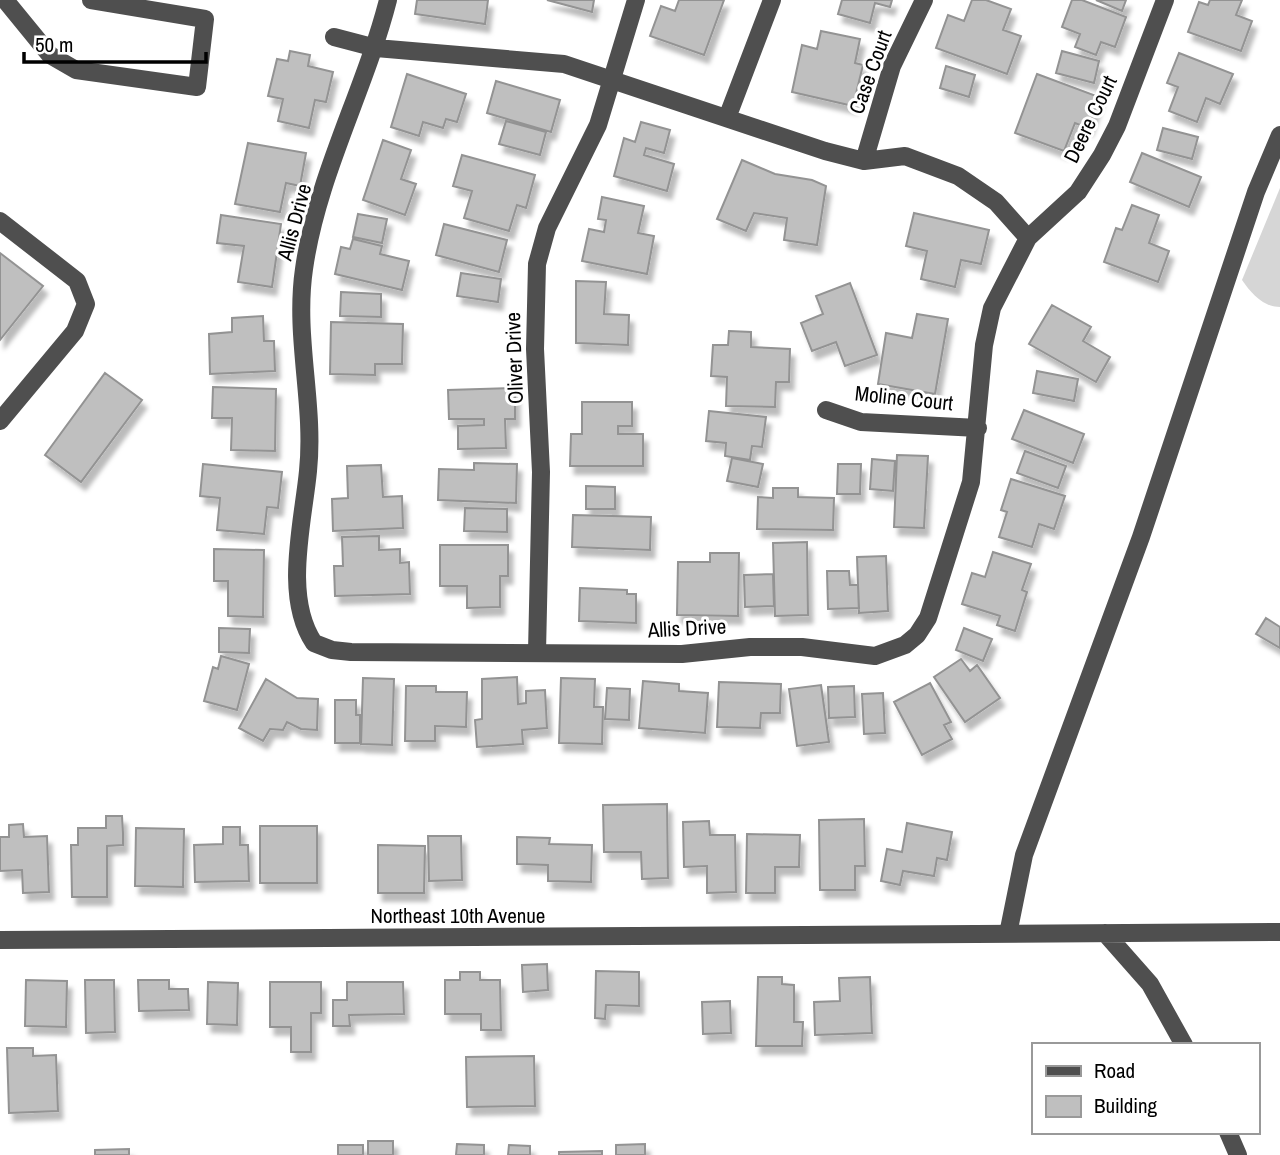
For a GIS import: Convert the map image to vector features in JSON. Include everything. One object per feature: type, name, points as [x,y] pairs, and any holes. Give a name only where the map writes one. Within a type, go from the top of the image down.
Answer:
[{"type":"street","points":[[5,0],[50,55],[76,70],[197,87],[205,19],[91,0]]},
{"type":"street","name":"Allis Drive","points":[[388,0],[376,48],[315,220],[304,269],[300,328],[308,419],[309,470],[300,519],[298,611],[314,643],[332,650],[682,654],[750,647],[802,647],[875,656],[890,653],[917,635],[928,618],[971,482],[984,345],[992,308],[1028,239]]},
{"type":"street","name":"Oliver Drive","points":[[537,652],[541,472],[535,349],[537,264],[547,228],[598,125],[636,0]]},
{"type":"street","points":[[727,118],[772,0]]},
{"type":"street","name":"Case Court","points":[[864,161],[892,66],[924,0]]},
{"type":"street","name":"Deere Court","points":[[1028,239],[1078,191],[1102,155],[1117,126],[1165,0]]},
{"type":"street","points":[[334,37],[376,48],[564,64],[864,161],[905,156],[958,176],[996,202],[1028,239]]},
{"type":"street","points":[[1008,934],[1024,855],[1140,537],[1256,191],[1280,135]]},
{"type":"street","points":[[0,220],[77,281],[86,304],[75,331],[0,421]]},
{"type":"street","name":"Moline Court","points":[[826,410],[862,422],[978,428]]},
{"type":"street","name":"Northeast 10th Avenue","points":[[0,940],[1280,932]]},
{"type":"street","points":[[1105,933],[1150,984],[1183,1043]]},
{"type":"street","points":[[1229,1134],[1238,1155]]},
{"type":"shaded area","points":[[1280,188],[1280,307],[1263,302],[1242,280]]},
{"type":"building","points":[[417,0],[488,0],[485,24],[415,14]]},
{"type":"building","points":[[547,0],[594,0],[592,12]]},
{"type":"building","points":[[679,0],[724,0],[704,55],[650,36],[661,6],[675,11]]},
{"type":"building","points":[[842,0],[892,0],[890,7],[875,3],[870,23],[838,14]]},
{"type":"building","points":[[972,0],[986,0],[1011,9],[1003,30],[1021,36],[1007,74],[936,48],[948,15],[964,21]]},
{"type":"building","points":[[1072,0],[1082,0],[1126,17],[1115,47],[1101,42],[1096,55],[1075,47],[1080,34],[1062,27]]},
{"type":"building","points":[[1096,0],[1126,0],[1122,11]]},
{"type":"building","points":[[1210,0],[1242,0],[1236,15],[1252,21],[1241,51],[1188,32],[1199,2],[1208,5]]},
{"type":"building","points":[[821,31],[860,39],[855,63],[863,65],[853,106],[792,92],[802,45],[817,49]]},
{"type":"building","points":[[290,51],[310,55],[308,66],[333,72],[326,102],[315,100],[309,128],[278,121],[283,99],[268,96],[277,59],[288,61]]},
{"type":"building","points":[[1062,51],[1099,61],[1094,83],[1056,73]]},
{"type":"building","points":[[1179,53],[1233,74],[1220,104],[1206,98],[1197,122],[1169,111],[1178,87],[1167,83]]},
{"type":"building","points":[[946,66],[975,75],[969,97],[940,88]]},
{"type":"building","points":[[407,74],[466,94],[457,122],[446,119],[443,128],[423,122],[419,136],[391,127]]},
{"type":"building","points":[[1037,74],[1099,97],[1088,128],[1075,123],[1064,151],[1015,133]]},
{"type":"building","points":[[496,81],[560,100],[551,132],[487,113]]},
{"type":"building","points":[[506,121],[546,132],[540,155],[499,144]]},
{"type":"building","points":[[641,122],[670,130],[664,153],[646,148],[644,155],[674,164],[667,191],[614,176],[624,138],[635,142]]},
{"type":"building","points":[[1163,128],[1198,137],[1192,159],[1157,150]]},
{"type":"building","points":[[383,140],[411,150],[401,179],[416,184],[405,215],[363,200]]},
{"type":"building","points":[[248,143],[306,153],[300,186],[286,183],[280,212],[235,204]]},
{"type":"building","points":[[1142,153],[1201,177],[1189,207],[1130,182]]},
{"type":"building","points":[[462,155],[535,175],[526,208],[517,205],[509,231],[464,218],[472,191],[453,186]]},
{"type":"building","points":[[742,160],[775,174],[812,180],[826,186],[817,245],[784,240],[787,218],[754,213],[746,231],[717,219]]},
{"type":"building","points":[[602,197],[644,206],[638,233],[654,236],[647,274],[582,261],[589,229],[604,232],[606,220],[598,219]]},
{"type":"building","points":[[1132,205],[1159,215],[1149,243],[1169,251],[1158,282],[1104,262],[1116,228],[1122,230]]},
{"type":"building","points":[[914,213],[989,230],[981,264],[961,260],[955,287],[921,279],[927,251],[906,246]]},
{"type":"building","points":[[358,214],[387,219],[382,243],[353,237]]},
{"type":"building","points":[[221,215],[281,224],[272,287],[238,282],[244,246],[217,243]]},
{"type":"building","points":[[444,224],[507,240],[499,272],[436,255]]},
{"type":"building","points":[[353,239],[382,246],[380,254],[409,261],[402,290],[335,274],[341,247],[350,249]]},
{"type":"building","points":[[0,253],[43,286],[0,340]]},
{"type":"building","points":[[461,273],[501,279],[498,302],[457,296]]},
{"type":"building","points":[[576,281],[606,282],[604,314],[629,315],[628,345],[576,343]]},
{"type":"building","points":[[850,283],[877,355],[845,366],[836,342],[812,351],[801,323],[823,314],[816,296]]},
{"type":"building","points":[[341,292],[381,294],[381,317],[340,316]]},
{"type":"building","points":[[1052,305],[1091,327],[1083,341],[1110,357],[1096,382],[1029,344]]},
{"type":"building","points":[[917,314],[948,319],[935,394],[878,384],[886,333],[912,338]]},
{"type":"building","points":[[263,316],[264,341],[274,341],[275,371],[210,374],[209,334],[232,332],[232,318]]},
{"type":"building","points":[[331,322],[403,324],[402,364],[375,364],[375,375],[330,374]]},
{"type":"building","points":[[729,331],[751,332],[751,347],[790,349],[789,382],[776,382],[775,407],[726,406],[727,377],[711,376],[713,345],[728,345]]},
{"type":"building","points":[[1037,371],[1078,379],[1074,401],[1033,393]]},
{"type":"building","points":[[105,373],[142,400],[81,482],[45,455]]},
{"type":"building","points":[[213,387],[276,389],[275,451],[231,450],[232,418],[212,418]]},
{"type":"building","points":[[515,388],[515,419],[505,419],[506,448],[458,449],[458,426],[484,425],[484,419],[449,419],[448,390]]},
{"type":"building","points":[[582,402],[632,402],[632,426],[618,426],[618,434],[643,434],[643,466],[570,466],[571,434],[582,434]]},
{"type":"building","points":[[1024,410],[1084,434],[1073,463],[1012,439]]},
{"type":"building","points":[[709,411],[766,417],[762,447],[752,446],[750,460],[725,456],[726,443],[706,441]]},
{"type":"building","points":[[1025,451],[1066,466],[1058,488],[1017,473]]},
{"type":"building","points":[[897,455],[928,456],[924,528],[894,527]]},
{"type":"building","points":[[732,458],[763,464],[758,487],[727,481]]},
{"type":"building","points":[[872,459],[895,461],[893,491],[870,489]]},
{"type":"building","points":[[474,463],[517,464],[516,503],[438,500],[439,469],[474,470]]},
{"type":"building","points":[[203,464],[282,472],[278,508],[267,507],[264,534],[217,530],[220,498],[200,496]]},
{"type":"building","points":[[838,464],[861,464],[860,494],[837,494]]},
{"type":"building","points":[[381,465],[383,497],[402,496],[403,528],[333,531],[332,499],[348,498],[347,466]]},
{"type":"building","points":[[1011,479],[1065,496],[1054,529],[1039,524],[1032,547],[999,537],[1007,512],[1001,510]]},
{"type":"building","points":[[586,486],[615,487],[615,509],[586,509]]},
{"type":"building","points":[[773,488],[798,488],[798,497],[834,498],[833,530],[757,529],[758,497],[773,498]]},
{"type":"building","points":[[465,508],[507,509],[507,532],[464,531]]},
{"type":"building","points":[[573,515],[651,517],[650,550],[572,547]]},
{"type":"building","points":[[379,536],[379,550],[400,549],[400,563],[409,562],[410,594],[335,596],[334,566],[343,566],[342,537]]},
{"type":"building","points":[[807,542],[808,615],[775,616],[773,543]]},
{"type":"building","points":[[440,545],[508,545],[508,576],[500,576],[500,607],[467,608],[467,586],[440,586]]},
{"type":"building","points":[[214,549],[264,550],[263,617],[228,616],[228,581],[214,581]]},
{"type":"building","points":[[993,552],[1031,564],[1022,590],[1027,592],[1015,631],[997,625],[1000,616],[962,604],[972,573],[985,577]]},
{"type":"building","points":[[710,553],[739,553],[738,616],[677,615],[678,562],[710,562]]},
{"type":"building","points":[[886,556],[888,611],[859,613],[857,557]]},
{"type":"building","points":[[827,571],[849,571],[850,585],[858,585],[859,608],[828,609]]},
{"type":"building","points":[[773,574],[774,606],[745,607],[744,575]]},
{"type":"building","points":[[580,588],[627,590],[627,594],[636,594],[636,623],[579,621]]},
{"type":"building","points":[[1266,618],[1280,627],[1280,648],[1256,634]]},
{"type":"building","points":[[219,628],[250,629],[249,653],[219,652]]},
{"type":"building","points":[[964,628],[992,639],[983,661],[956,650]]},
{"type":"building","points":[[221,656],[249,664],[237,710],[204,701],[213,667],[218,669]]},
{"type":"building","points":[[961,659],[970,671],[977,665],[1000,698],[965,722],[934,677]]},
{"type":"building","points":[[517,677],[518,704],[526,703],[526,691],[545,690],[547,728],[522,730],[523,744],[477,747],[475,720],[482,719],[482,679]]},
{"type":"building","points":[[363,678],[394,679],[392,745],[361,744]]},
{"type":"building","points":[[561,678],[595,679],[594,707],[603,707],[602,744],[559,743]]},
{"type":"building","points":[[266,679],[297,698],[318,699],[317,730],[301,729],[287,722],[283,730],[270,729],[263,741],[239,728]]},
{"type":"building","points":[[643,681],[679,684],[679,691],[708,693],[705,733],[639,728]]},
{"type":"building","points":[[719,682],[781,684],[780,713],[761,713],[760,728],[717,727]]},
{"type":"building","points":[[930,683],[951,722],[944,725],[952,739],[922,755],[894,702]]},
{"type":"building","points":[[821,685],[829,742],[797,746],[789,689]]},
{"type":"building","points":[[406,686],[436,686],[436,692],[467,692],[466,727],[435,726],[435,741],[405,741]]},
{"type":"building","points":[[854,686],[855,717],[829,718],[828,687]]},
{"type":"building","points":[[607,688],[630,689],[629,720],[605,719]]},
{"type":"building","points":[[883,693],[885,733],[864,734],[862,694]]},
{"type":"building","points":[[335,700],[356,700],[356,715],[360,715],[360,743],[335,743]]},
{"type":"building","points":[[667,804],[668,878],[642,879],[641,852],[604,852],[603,805]]},
{"type":"building","points":[[106,816],[122,816],[123,833],[123,845],[107,846],[107,897],[72,897],[71,845],[78,845],[78,828],[106,828]]},
{"type":"building","points":[[864,819],[865,866],[855,866],[855,890],[820,890],[819,820]]},
{"type":"building","points":[[709,821],[710,835],[735,835],[736,892],[707,893],[707,866],[684,867],[683,822]]},
{"type":"building","points":[[907,823],[952,832],[947,860],[937,858],[934,876],[903,871],[900,885],[881,881],[887,849],[902,852]]},
{"type":"building","points":[[23,824],[24,837],[47,836],[49,892],[23,893],[22,870],[0,871],[0,837],[9,837],[9,825]]},
{"type":"building","points":[[260,826],[317,826],[317,883],[260,883]]},
{"type":"building","points":[[223,827],[240,827],[240,845],[248,845],[249,881],[195,882],[194,845],[223,844]]},
{"type":"building","points":[[136,828],[184,829],[183,887],[135,886]]},
{"type":"building","points":[[747,834],[800,835],[799,867],[775,867],[775,893],[746,893]]},
{"type":"building","points":[[428,836],[461,836],[462,880],[429,881]]},
{"type":"building","points":[[517,837],[550,838],[549,844],[592,845],[591,882],[548,881],[548,865],[517,864]]},
{"type":"building","points":[[378,845],[425,846],[424,893],[378,893]]},
{"type":"building","points":[[547,964],[548,990],[523,992],[522,965]]},
{"type":"building","points":[[596,971],[639,972],[639,1006],[606,1005],[605,1019],[595,1018]]},
{"type":"building","points":[[460,972],[480,972],[480,980],[500,980],[501,1030],[481,1030],[481,1014],[445,1014],[445,980],[460,980]]},
{"type":"building","points":[[758,977],[782,977],[782,984],[794,985],[794,1022],[803,1022],[802,1046],[756,1046]]},
{"type":"building","points":[[870,977],[872,1033],[815,1035],[814,1002],[840,1001],[839,978]]},
{"type":"building","points":[[26,980],[67,981],[66,1027],[25,1026]]},
{"type":"building","points":[[85,980],[114,980],[115,1032],[86,1033]]},
{"type":"building","points":[[138,980],[169,980],[169,989],[188,989],[189,1010],[139,1011]]},
{"type":"building","points":[[208,982],[238,983],[237,1025],[207,1024]]},
{"type":"building","points":[[270,982],[321,982],[321,1013],[311,1013],[311,1052],[291,1052],[291,1027],[270,1027]]},
{"type":"building","points":[[347,982],[403,982],[404,1014],[349,1015],[350,1026],[333,1026],[333,1000],[347,1000]]},
{"type":"building","points":[[730,1001],[731,1033],[703,1034],[702,1002]]},
{"type":"building","points":[[7,1048],[33,1048],[33,1056],[56,1055],[58,1111],[9,1113]]},
{"type":"building","points":[[534,1056],[535,1106],[467,1107],[466,1057]]},
{"type":"building","points":[[368,1141],[393,1141],[393,1155],[368,1155]]},
{"type":"building","points":[[457,1144],[484,1145],[484,1155],[456,1155]]},
{"type":"building","points":[[645,1144],[645,1155],[616,1155],[616,1145]]},
{"type":"building","points":[[338,1145],[363,1145],[363,1155],[338,1155]]},
{"type":"building","points":[[509,1145],[530,1146],[530,1155],[508,1155]]},
{"type":"building","points":[[129,1149],[129,1155],[95,1155],[95,1150]]},
{"type":"building","points":[[602,1151],[602,1155],[559,1155],[559,1152]]}]
